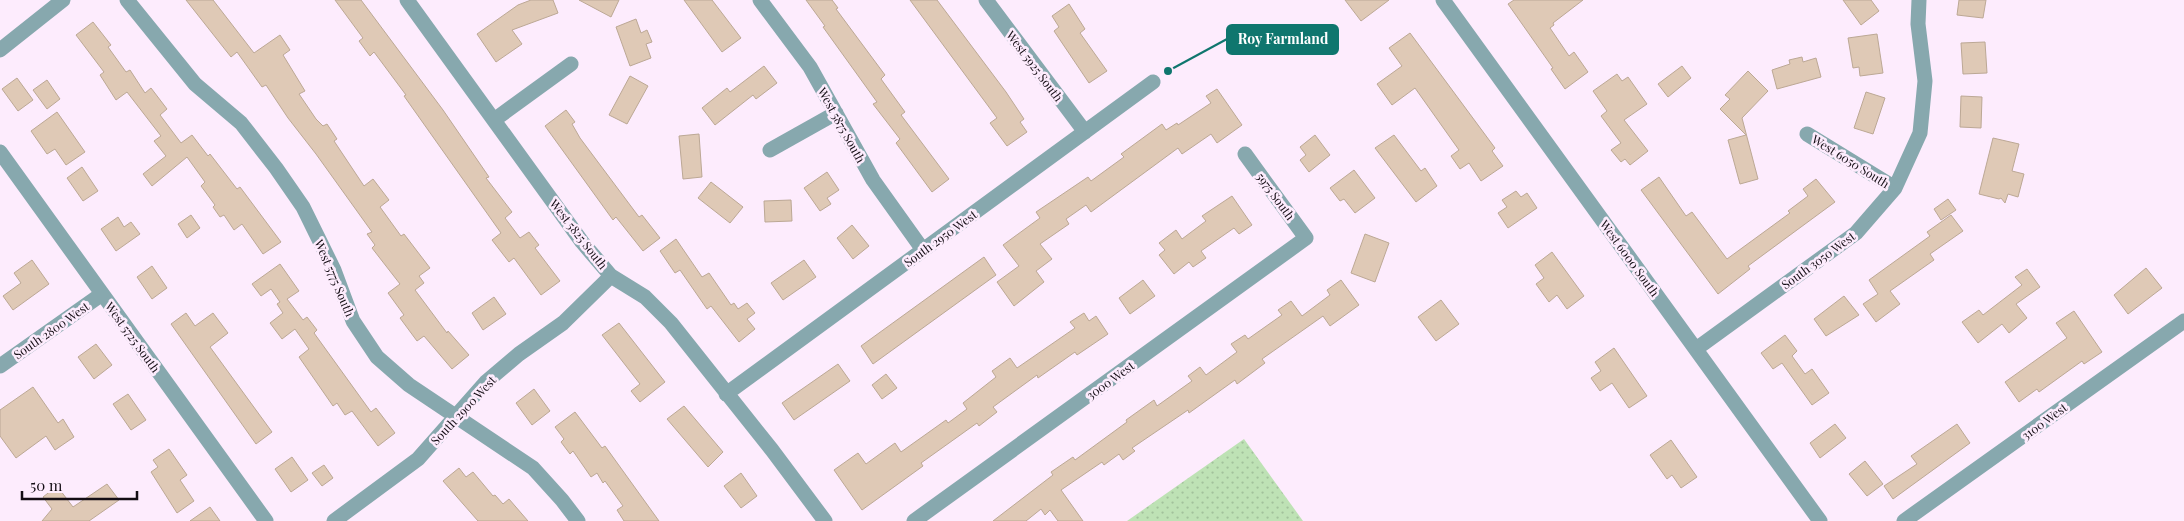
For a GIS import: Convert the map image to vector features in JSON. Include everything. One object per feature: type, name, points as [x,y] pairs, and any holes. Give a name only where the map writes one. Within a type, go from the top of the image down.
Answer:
[{"type":"street","points":[[0,50],[63,0]]},
{"type":"street","name":"West 5775 South","points":[[127,0],[195,84],[241,124],[276,168],[303,207],[334,270],[353,321],[377,357],[409,385],[533,468],[578,521]]},
{"type":"street","name":"West 5825 South","points":[[407,0],[582,242],[612,276],[645,297],[671,323],[772,450],[825,521]]},
{"type":"street","name":"West 5875 South","points":[[760,0],[810,68],[873,180],[923,250]]},
{"type":"street","name":"West 5925 South","points":[[986,0],[1085,132]]},
{"type":"street","name":"South 3050 West","points":[[1696,349],[1856,232],[1895,188],[1920,133],[1924,81],[1918,24],[1919,0]]},
{"type":"street","name":"West 6000 South","points":[[1449,2],[1696,349],[1821,520]]},
{"type":"street","points":[[494,120],[571,64]]},
{"type":"street","name":"South 2950 West","points":[[726,394],[1153,82]]},
{"type":"street","points":[[770,150],[836,113]]},
{"type":"street","name":"West 6050 South","points":[[1807,134],[1895,188]]},
{"type":"street","name":"West 5725 South","points":[[0,152],[266,521]]},
{"type":"street","name":"5975 South","points":[[1245,154],[1306,238]]},
{"type":"street","name":"3000 West","points":[[914,521],[1306,238]]},
{"type":"street","name":"South 2900 West","points":[[334,521],[418,459],[486,382],[519,354],[563,323],[612,276]]},
{"type":"street","name":"South 2800 West","points":[[0,366],[102,294]]},
{"type":"street","name":"3100 West","points":[[1904,521],[2184,321]]},
{"type":"green space","points":[[1244,439],[1303,521],[1127,521]]},
{"type":"building","points":[[186,0],[213,0],[254,53],[280,35],[290,50],[283,55],[305,91],[299,94],[316,119],[323,126],[327,124],[337,139],[334,141],[364,186],[373,179],[389,200],[380,207],[401,236],[404,234],[430,268],[419,276],[424,283],[415,290],[447,333],[448,331],[469,355],[452,369],[424,336],[417,341],[400,318],[404,315],[388,293],[400,284],[372,248],[375,245],[367,234],[372,232],[316,154],[288,118],[266,85],[262,87],[237,52],[231,57]]},
{"type":"building","points":[[335,0],[361,0],[443,110],[489,177],[486,178],[512,212],[505,218],[520,238],[529,232],[539,245],[535,248],[560,281],[541,295],[514,258],[509,262],[492,240],[501,233],[404,96],[406,95],[374,52],[370,56],[359,41],[363,38]]},
{"type":"building","points":[[531,0],[553,0],[558,13],[512,30],[522,44],[496,62],[477,34],[518,5]]},
{"type":"building","points":[[579,0],[619,0],[611,17]]},
{"type":"building","points":[[684,0],[712,0],[741,38],[722,52]]},
{"type":"building","points":[[806,0],[832,0],[838,8],[836,9],[885,75],[881,79],[905,112],[901,115],[949,179],[932,192],[896,143],[900,139],[873,104],[877,102]]},
{"type":"building","points":[[910,0],[937,0],[1006,92],[1024,119],[1020,122],[1027,132],[1007,146],[990,123],[997,118]]},
{"type":"building","points":[[1345,0],[1389,0],[1361,21]]},
{"type":"building","points":[[1514,0],[1583,0],[1553,23],[1554,25],[1550,28],[1569,56],[1574,52],[1588,72],[1565,89],[1551,69],[1553,68],[1508,4]]},
{"type":"building","points":[[1843,0],[1871,0],[1879,11],[1861,25]]},
{"type":"building","points":[[1959,0],[1986,0],[1983,18],[1957,15]]},
{"type":"building","points":[[1069,4],[1085,29],[1080,33],[1107,71],[1089,83],[1054,31],[1059,27],[1052,16]]},
{"type":"building","points":[[636,19],[641,33],[647,30],[652,42],[646,44],[651,58],[630,66],[616,27]]},
{"type":"building","points":[[93,22],[111,45],[108,47],[126,72],[130,70],[145,93],[151,88],[167,109],[160,115],[181,143],[192,135],[208,156],[210,154],[237,189],[240,187],[281,242],[263,254],[242,224],[234,230],[224,215],[220,217],[213,207],[215,205],[201,186],[205,182],[187,157],[152,186],[143,174],[166,156],[154,141],[161,136],[127,92],[116,100],[100,75],[104,72],[76,35]]},
{"type":"building","points":[[1410,33],[1495,148],[1492,151],[1503,166],[1481,181],[1469,163],[1460,169],[1451,156],[1459,150],[1415,88],[1392,105],[1377,84],[1402,66],[1389,48]]},
{"type":"building","points":[[1877,34],[1883,73],[1860,76],[1859,67],[1853,68],[1848,38]]},
{"type":"building","points":[[1985,42],[1987,73],[1963,74],[1961,43]]},
{"type":"building","points":[[1802,57],[1803,62],[1816,58],[1821,77],[1777,89],[1772,70],[1790,64],[1789,60]]},
{"type":"building","points":[[764,66],[777,83],[756,99],[753,95],[715,125],[702,108],[727,88],[730,92]]},
{"type":"building","points":[[1682,66],[1691,78],[1668,97],[1658,84]]},
{"type":"building","points":[[1748,71],[1768,91],[1742,118],[1758,179],[1740,184],[1728,140],[1746,135],[1720,109],[1730,99],[1725,95]]},
{"type":"building","points":[[1617,74],[1622,81],[1628,77],[1647,104],[1624,120],[1648,151],[1630,165],[1625,159],[1621,162],[1611,150],[1621,143],[1601,116],[1607,111],[1593,91]]},
{"type":"building","points":[[630,76],[648,86],[627,124],[609,115]]},
{"type":"building","points":[[17,78],[33,100],[18,111],[2,89]]},
{"type":"building","points":[[47,80],[60,99],[47,109],[33,90]]},
{"type":"building","points":[[1217,89],[1242,125],[1217,143],[1211,134],[1182,154],[1178,148],[1091,212],[1086,205],[1066,219],[1069,224],[1040,244],[1052,259],[1036,271],[1044,282],[1014,306],[997,282],[1019,266],[1003,245],[1040,218],[1036,212],[1088,177],[1091,181],[1124,157],[1121,154],[1162,124],[1166,130],[1177,123],[1178,125],[1211,103],[1206,96]]},
{"type":"building","points":[[1866,92],[1885,98],[1873,134],[1854,128]]},
{"type":"building","points":[[1961,96],[1982,97],[1981,128],[1960,127]]},
{"type":"building","points":[[566,110],[575,122],[572,124],[580,138],[639,217],[642,215],[660,238],[643,251],[616,217],[613,220],[545,126]]},
{"type":"building","points":[[57,112],[85,152],[66,165],[55,149],[47,154],[31,131]]},
{"type":"building","points":[[699,134],[702,177],[683,179],[679,136]]},
{"type":"building","points":[[1315,135],[1330,155],[1309,172],[1300,160],[1306,155],[1300,147]]},
{"type":"building","points":[[1394,135],[1421,171],[1425,168],[1437,186],[1416,202],[1375,148]]},
{"type":"building","points":[[1993,138],[2019,144],[2012,171],[2024,174],[2018,197],[2008,194],[2005,203],[2001,198],[1979,194]]},
{"type":"building","points":[[82,167],[98,191],[83,201],[67,178]]},
{"type":"building","points":[[1354,170],[1375,198],[1355,213],[1344,199],[1340,201],[1330,188]]},
{"type":"building","points":[[827,172],[839,190],[827,198],[831,204],[820,211],[804,188]]},
{"type":"building","points":[[1659,177],[1686,216],[1692,212],[1727,259],[1790,213],[1788,211],[1808,196],[1803,189],[1816,179],[1835,202],[1748,266],[1750,269],[1718,294],[1641,190]]},
{"type":"building","points":[[711,182],[743,207],[730,223],[698,198]]},
{"type":"building","points":[[1516,191],[1521,197],[1527,193],[1537,208],[1508,228],[1498,213],[1507,207],[1502,200]]},
{"type":"building","points":[[1232,196],[1252,225],[1239,234],[1234,228],[1201,251],[1206,258],[1193,267],[1189,262],[1174,274],[1159,255],[1165,250],[1159,243],[1176,230],[1182,239],[1206,221],[1202,216]]},
{"type":"building","points":[[1948,199],[1956,210],[1941,220],[1934,209]]},
{"type":"building","points":[[791,200],[792,221],[765,222],[764,201]]},
{"type":"building","points":[[191,215],[200,228],[187,238],[178,224]]},
{"type":"building","points":[[1951,215],[1963,231],[1930,254],[1934,260],[1890,291],[1900,304],[1876,322],[1863,304],[1878,294],[1869,280],[1930,236],[1927,232]]},
{"type":"building","points":[[118,217],[124,227],[131,222],[140,234],[116,251],[101,229]]},
{"type":"building","points":[[852,225],[869,246],[853,259],[837,238]]},
{"type":"building","points":[[1365,234],[1389,243],[1375,282],[1351,273]]},
{"type":"building","points":[[676,239],[702,277],[709,273],[731,305],[734,303],[738,309],[747,303],[755,313],[747,319],[755,329],[739,342],[711,306],[707,309],[680,270],[675,273],[660,251]]},
{"type":"building","points":[[1552,252],[1584,296],[1567,309],[1557,295],[1549,302],[1536,284],[1544,278],[1535,265]]},
{"type":"building","points":[[984,257],[996,275],[873,364],[861,346]]},
{"type":"building","points":[[32,260],[49,284],[13,310],[3,296],[21,283],[14,273]]},
{"type":"building","points":[[804,260],[816,277],[783,300],[771,283]]},
{"type":"building","points":[[280,264],[299,291],[287,299],[303,320],[307,317],[317,330],[314,333],[371,412],[376,408],[395,433],[378,446],[352,411],[345,415],[337,403],[333,406],[299,357],[309,349],[295,329],[282,339],[270,323],[283,313],[277,304],[280,302],[271,289],[261,296],[252,284]]},
{"type":"building","points":[[152,266],[167,288],[152,299],[137,277]]},
{"type":"building","points":[[2146,268],[2162,288],[2128,314],[2114,295]]},
{"type":"building","points":[[2027,269],[2040,287],[2016,304],[2027,318],[2009,333],[2002,324],[1978,343],[1962,322],[1979,310],[1983,315],[2022,285],[2015,277]]},
{"type":"building","points":[[1143,280],[1155,296],[1130,314],[1119,298]]},
{"type":"building","points":[[1341,280],[1359,305],[1330,326],[1323,316],[1262,359],[1265,363],[1237,384],[1235,380],[1189,413],[1188,410],[1132,448],[1135,451],[1123,460],[1119,454],[1104,465],[1102,462],[1061,490],[1083,521],[1058,521],[1050,510],[1045,515],[1041,509],[1026,521],[993,521],[1053,475],[1051,472],[1073,457],[1075,460],[1154,400],[1157,406],[1192,381],[1188,376],[1200,367],[1206,375],[1237,352],[1231,344],[1245,335],[1248,339],[1282,315],[1278,310],[1291,301],[1302,316],[1330,295],[1327,290]]},
{"type":"building","points":[[1844,296],[1859,315],[1826,336],[1814,319]]},
{"type":"building","points":[[494,297],[506,314],[483,330],[472,313]]},
{"type":"building","points":[[1441,300],[1459,324],[1436,341],[1418,317]]},
{"type":"building","points":[[2074,311],[2102,352],[2084,364],[2082,361],[2039,392],[2037,389],[2019,402],[2005,382],[2067,338],[2056,323]]},
{"type":"building","points":[[186,313],[195,326],[213,313],[228,333],[210,347],[272,432],[256,444],[171,324]]},
{"type":"building","points":[[1084,313],[1089,321],[1096,316],[1108,334],[1077,355],[1075,352],[1038,378],[1037,375],[993,407],[997,412],[979,426],[977,423],[921,463],[923,466],[862,510],[834,470],[858,453],[866,464],[895,443],[901,452],[946,420],[948,423],[967,409],[963,403],[996,377],[992,371],[1010,358],[1017,368],[1075,328],[1070,322]]},
{"type":"building","points":[[619,323],[665,382],[640,402],[631,391],[640,384],[602,335]]},
{"type":"building","points":[[1785,335],[1797,351],[1792,356],[1805,374],[1812,369],[1829,393],[1812,405],[1782,363],[1773,369],[1761,353]]},
{"type":"building","points":[[96,344],[112,365],[94,379],[78,357]]},
{"type":"building","points":[[1614,348],[1647,396],[1629,408],[1612,383],[1600,391],[1591,378],[1601,371],[1595,362]]},
{"type":"building","points":[[838,364],[850,381],[794,420],[782,403]]},
{"type":"building","points":[[886,374],[897,388],[882,399],[872,385]]},
{"type":"building","points":[[33,387],[58,423],[63,419],[74,437],[55,450],[46,436],[16,458],[0,436],[0,410]]},
{"type":"building","points":[[534,389],[550,411],[532,425],[516,403]]},
{"type":"building","points":[[128,394],[146,420],[131,430],[113,404]]},
{"type":"building","points":[[684,406],[723,452],[708,467],[667,419]]},
{"type":"building","points":[[575,412],[602,448],[605,446],[659,521],[624,521],[617,510],[623,506],[605,481],[603,483],[597,473],[591,477],[573,451],[570,454],[561,442],[564,439],[555,427]]},
{"type":"building","points":[[1835,424],[1846,438],[1820,458],[1810,443]]},
{"type":"building","points":[[1957,424],[1970,443],[1893,499],[1884,486],[1917,464],[1911,456]]},
{"type":"building","points":[[1671,440],[1697,477],[1681,488],[1672,475],[1667,479],[1650,455]]},
{"type":"building","points":[[169,449],[187,475],[180,480],[194,501],[177,513],[151,472],[158,467],[153,460]]},
{"type":"building","points":[[292,457],[308,480],[291,492],[275,469]]},
{"type":"building","points":[[1865,461],[1883,484],[1867,496],[1849,474]]},
{"type":"building","points":[[324,465],[333,478],[322,486],[312,473]]},
{"type":"building","points":[[459,468],[466,477],[473,472],[493,496],[495,495],[503,504],[509,499],[528,521],[478,521],[443,481]]},
{"type":"building","points":[[741,473],[757,496],[741,508],[724,486]]},
{"type":"building","points":[[107,484],[119,500],[89,521],[42,521],[52,509],[43,497],[57,486],[73,507]]},
{"type":"building","points":[[210,507],[220,521],[190,521]]},
{"type":"place","name":"Roy Farmland","points":[[1168,71]]}]
